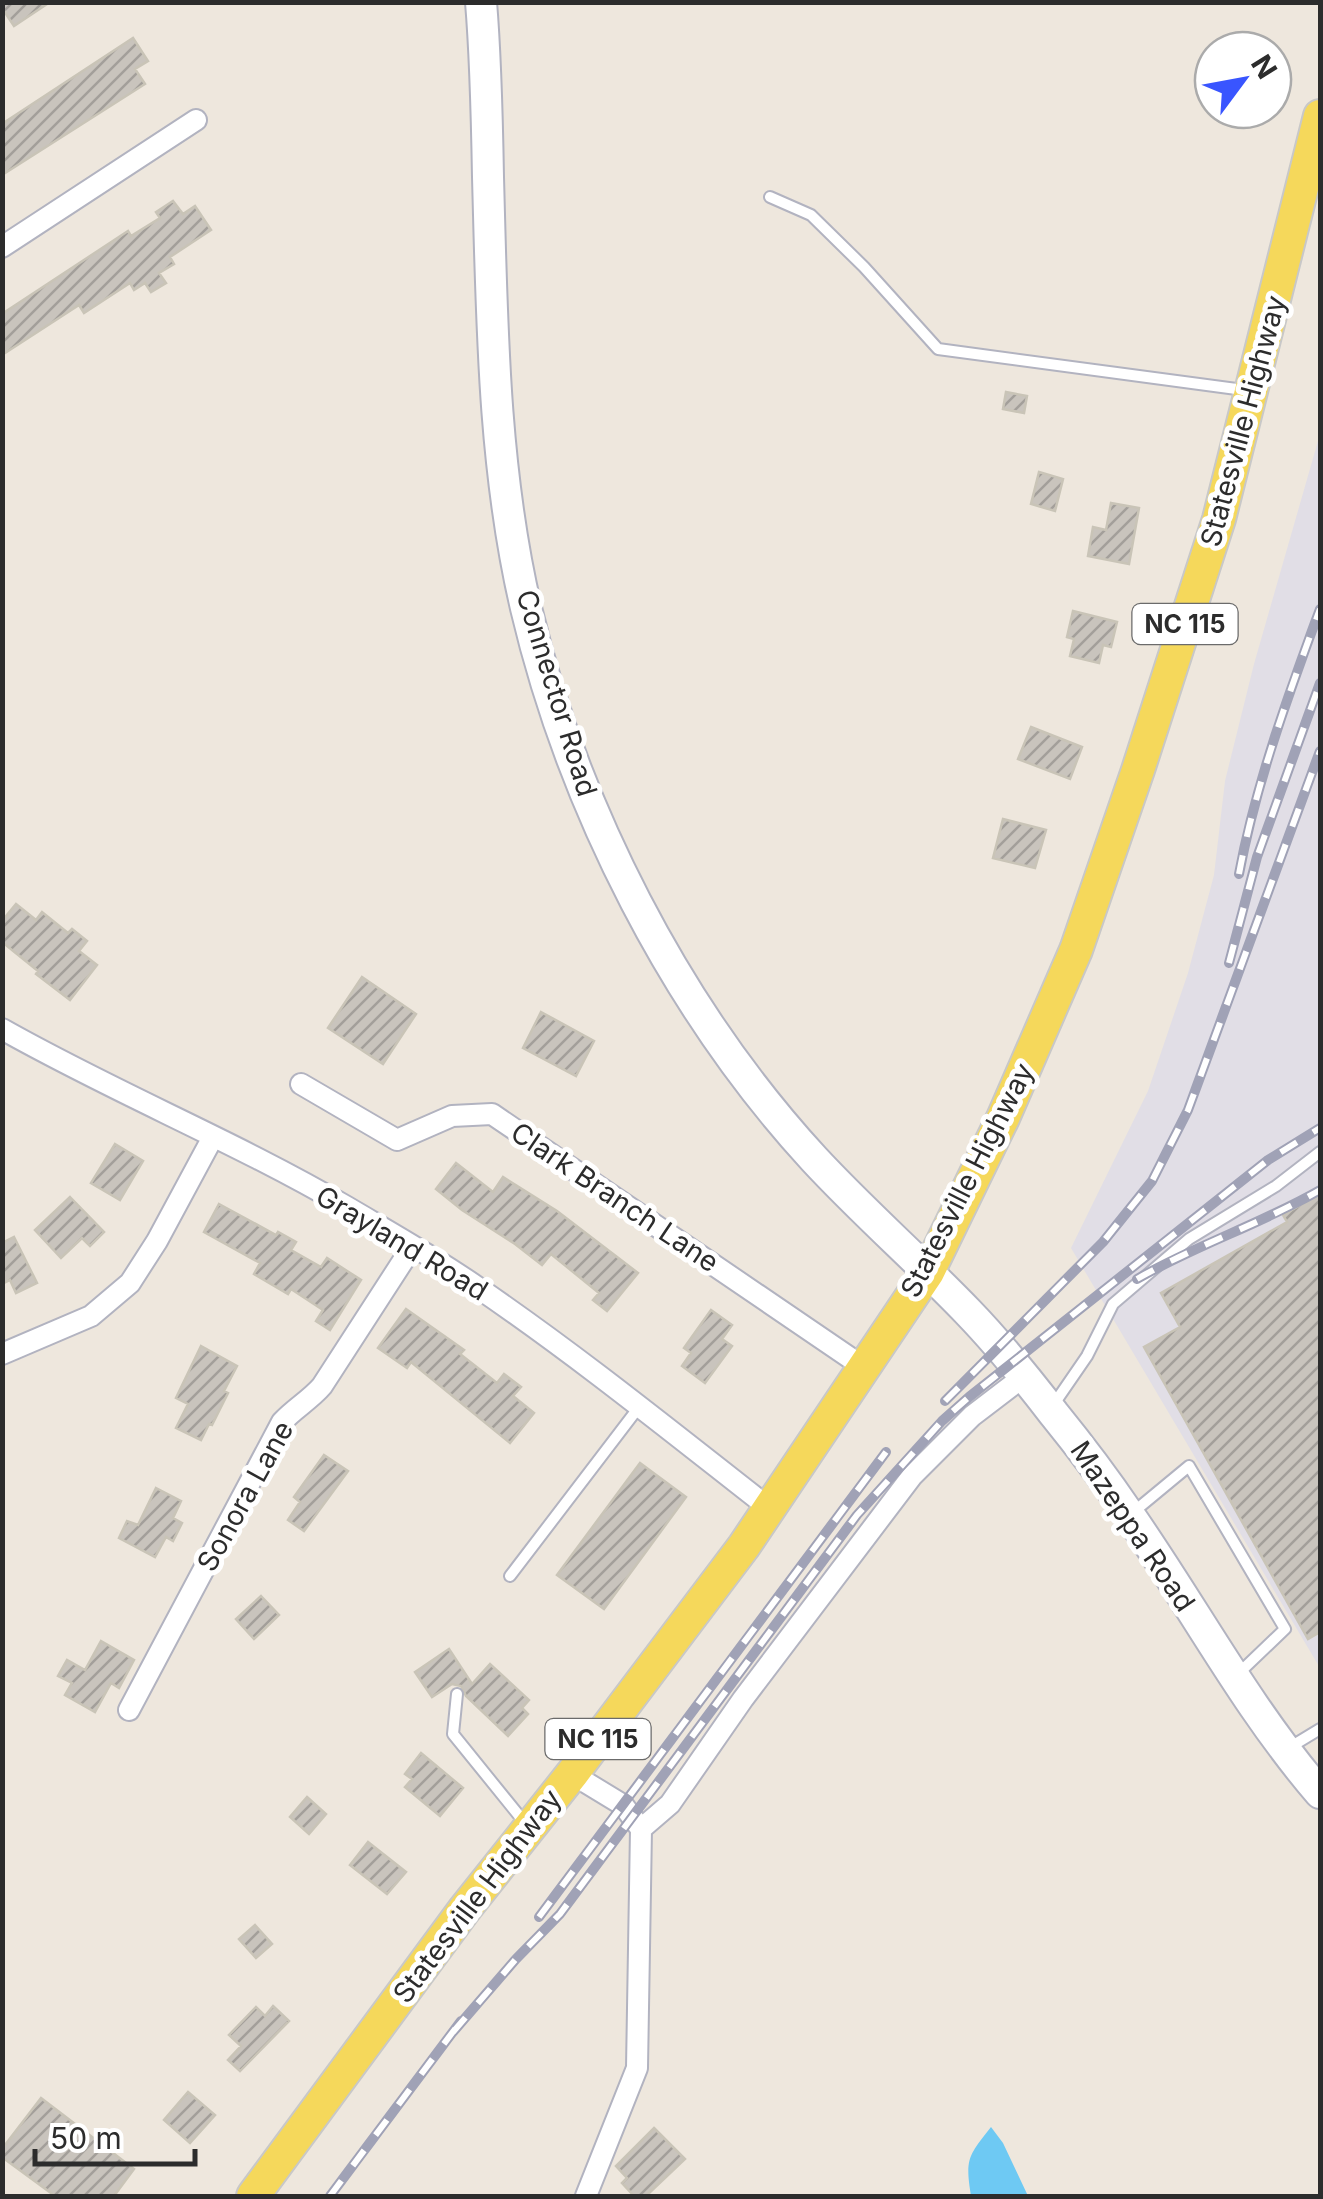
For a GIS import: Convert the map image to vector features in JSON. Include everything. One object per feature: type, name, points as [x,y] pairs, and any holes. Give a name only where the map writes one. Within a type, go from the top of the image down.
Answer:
[{"type":"main road","name":"Statesville Highway","points":[[254,2196],[464,1910],[744,1546],[928,1272],[1003,1118],[1076,950],[1138,770],[1219,519],[1320,116]]},
{"type":"street","name":"Connector Road","points":[[480,2],[500,443],[526,608],[577,770],[634,898],[706,1023],[762,1099],[814,1159],[928,1272]]},
{"type":"street","points":[[2,247],[196,120]]},
{"type":"street","name":"Grayland Road","points":[[2,1029],[66,1065],[312,1187],[475,1285],[769,1508]]},
{"type":"street","name":"Clark Branch Lane","points":[[301,1084],[398,1140],[452,1116],[492,1114],[862,1366]]},
{"type":"street","points":[[2,1354],[91,1316],[130,1283],[213,1137]]},
{"type":"street","name":"Sonora Lane","points":[[129,1710],[282,1422],[322,1386],[412,1246]]},
{"type":"street","name":"Mazeppa Road","points":[[928,1272],[999,1346],[1051,1409],[1130,1515],[1234,1678],[1320,1793]]},
{"type":"street","points":[[641,1829],[670,1804],[743,1699],[912,1476],[972,1416],[1023,1377]]},
{"type":"street","points":[[572,1774],[623,1805],[641,1829],[638,2068],[586,2196]]},
{"type":"lane","points":[[770,197],[811,215],[938,349],[1252,391]]},
{"type":"lane","points":[[1051,1409],[1086,1356],[1113,1304],[1189,1238],[1276,1186],[1320,1152]]},
{"type":"lane","points":[[510,1576],[639,1407]]},
{"type":"lane","points":[[1130,1515],[1189,1466],[1285,1629],[1234,1678]]},
{"type":"lane","points":[[458,1694],[453,1734],[529,1828]]},
{"type":"lane","points":[[1286,1750],[1320,1728]]},
{"type":"shaded area","points":[[1320,434],[1320,1668],[1071,1248],[1148,1091],[1188,973],[1214,875],[1225,781]]},
{"type":"water","points":[[991,2127],[1003,2143],[1028,2196],[971,2196],[970,2158]]},
{"type":"building","points":[[2,2],[50,2],[14,26]]},
{"type":"building","points":[[133,38],[148,61],[135,69],[145,84],[2,175],[2,124]]},
{"type":"building","points":[[173,201],[183,214],[195,206],[211,230],[170,257],[174,264],[159,273],[166,283],[151,292],[145,283],[134,290],[130,283],[84,313],[79,305],[2,355],[2,314],[128,231],[131,236],[160,218],[156,212]]},
{"type":"building","points":[[1006,392],[1027,396],[1024,413],[1003,409]]},
{"type":"building","points":[[1039,472],[1063,479],[1055,511],[1031,504]]},
{"type":"building","points":[[1111,503],[1139,508],[1129,564],[1088,556],[1093,527],[1106,530]]},
{"type":"building","points":[[1073,611],[1117,622],[1111,647],[1103,645],[1099,663],[1070,656],[1074,639],[1067,637]]},
{"type":"building","points":[[1031,727],[1082,747],[1070,779],[1018,759]]},
{"type":"building","points":[[1003,819],[1046,830],[1035,868],[993,858]]},
{"type":"building","points":[[16,904],[36,920],[42,912],[68,933],[72,929],[87,941],[79,951],[97,965],[70,1000],[2,942],[2,921]]},
{"type":"building","points":[[362,977],[416,1014],[383,1064],[328,1028]]},
{"type":"building","points":[[541,1012],[594,1041],[576,1076],[523,1048]]},
{"type":"building","points":[[115,1144],[143,1161],[120,1200],[91,1183]]},
{"type":"building","points":[[456,1163],[493,1192],[503,1177],[557,1211],[638,1273],[607,1311],[593,1300],[599,1293],[551,1254],[542,1265],[436,1189]]},
{"type":"building","points":[[1320,1194],[1320,1632],[1308,1639],[1144,1347],[1180,1327],[1161,1293],[1287,1222],[1283,1215]]},
{"type":"building","points":[[70,1197],[104,1232],[90,1246],[82,1238],[61,1258],[35,1230]]},
{"type":"building","points":[[219,1204],[296,1242],[291,1250],[321,1267],[327,1258],[361,1280],[330,1330],[316,1321],[323,1310],[291,1289],[288,1294],[254,1274],[260,1263],[204,1232]]},
{"type":"building","points":[[14,1237],[37,1283],[16,1293],[10,1280],[2,1284],[2,1243]]},
{"type":"building","points":[[406,1309],[464,1350],[460,1354],[497,1383],[504,1374],[521,1387],[513,1396],[534,1413],[510,1443],[411,1362],[407,1368],[378,1348]]},
{"type":"building","points":[[711,1310],[732,1325],[722,1339],[732,1346],[705,1383],[682,1366],[691,1353],[684,1348]]},
{"type":"building","points":[[201,1346],[237,1366],[224,1391],[228,1393],[201,1440],[176,1428],[188,1404],[176,1398]]},
{"type":"building","points":[[324,1455],[348,1471],[304,1531],[288,1520],[300,1502],[294,1497]]},
{"type":"building","points":[[640,1463],[686,1497],[604,1609],[557,1575]]},
{"type":"building","points":[[156,1488],[181,1501],[173,1518],[182,1523],[173,1541],[166,1537],[155,1557],[119,1538],[127,1521],[138,1525]]},
{"type":"building","points":[[261,1596],[279,1615],[254,1639],[236,1619]]},
{"type":"building","points":[[101,1641],[134,1660],[119,1688],[111,1683],[95,1712],[65,1695],[72,1683],[58,1676],[67,1660],[85,1670]]},
{"type":"building","points":[[449,1649],[472,1684],[490,1664],[529,1700],[522,1708],[528,1714],[508,1736],[466,1696],[461,1686],[452,1684],[432,1697],[415,1672]]},
{"type":"building","points":[[421,1753],[463,1788],[440,1816],[405,1787],[412,1779],[405,1774]]},
{"type":"building","points":[[307,1797],[326,1814],[309,1834],[290,1817]]},
{"type":"building","points":[[368,1842],[406,1872],[387,1894],[350,1865]]},
{"type":"building","points":[[255,1925],[272,1944],[256,1958],[239,1939]]},
{"type":"building","points":[[273,2006],[289,2021],[240,2071],[228,2060],[241,2046],[229,2035],[256,2007],[265,2016]]},
{"type":"building","points":[[188,2092],[215,2115],[190,2143],[164,2120]]},
{"type":"building","points":[[41,2098],[134,2169],[114,2196],[55,2196],[2,2157],[2,2149]]},
{"type":"building","points":[[654,2128],[685,2159],[646,2196],[634,2196],[622,2183],[627,2178],[616,2166]]},
{"type":"railway","points":[[1239,874],[1264,773],[1320,609]]},
{"type":"railway","points":[[1229,963],[1257,857],[1320,683]]},
{"type":"railway","points":[[945,1401],[1103,1242],[1152,1181],[1188,1110],[1320,751]]},
{"type":"railway","points":[[453,2032],[560,1914],[857,1515],[942,1421],[1268,1160],[1320,1128]]},
{"type":"railway","points":[[1137,1279],[1320,1190]]},
{"type":"railway","points":[[539,1917],[886,1452]]},
{"type":"railway","points":[[330,2196],[461,2021]]}]
